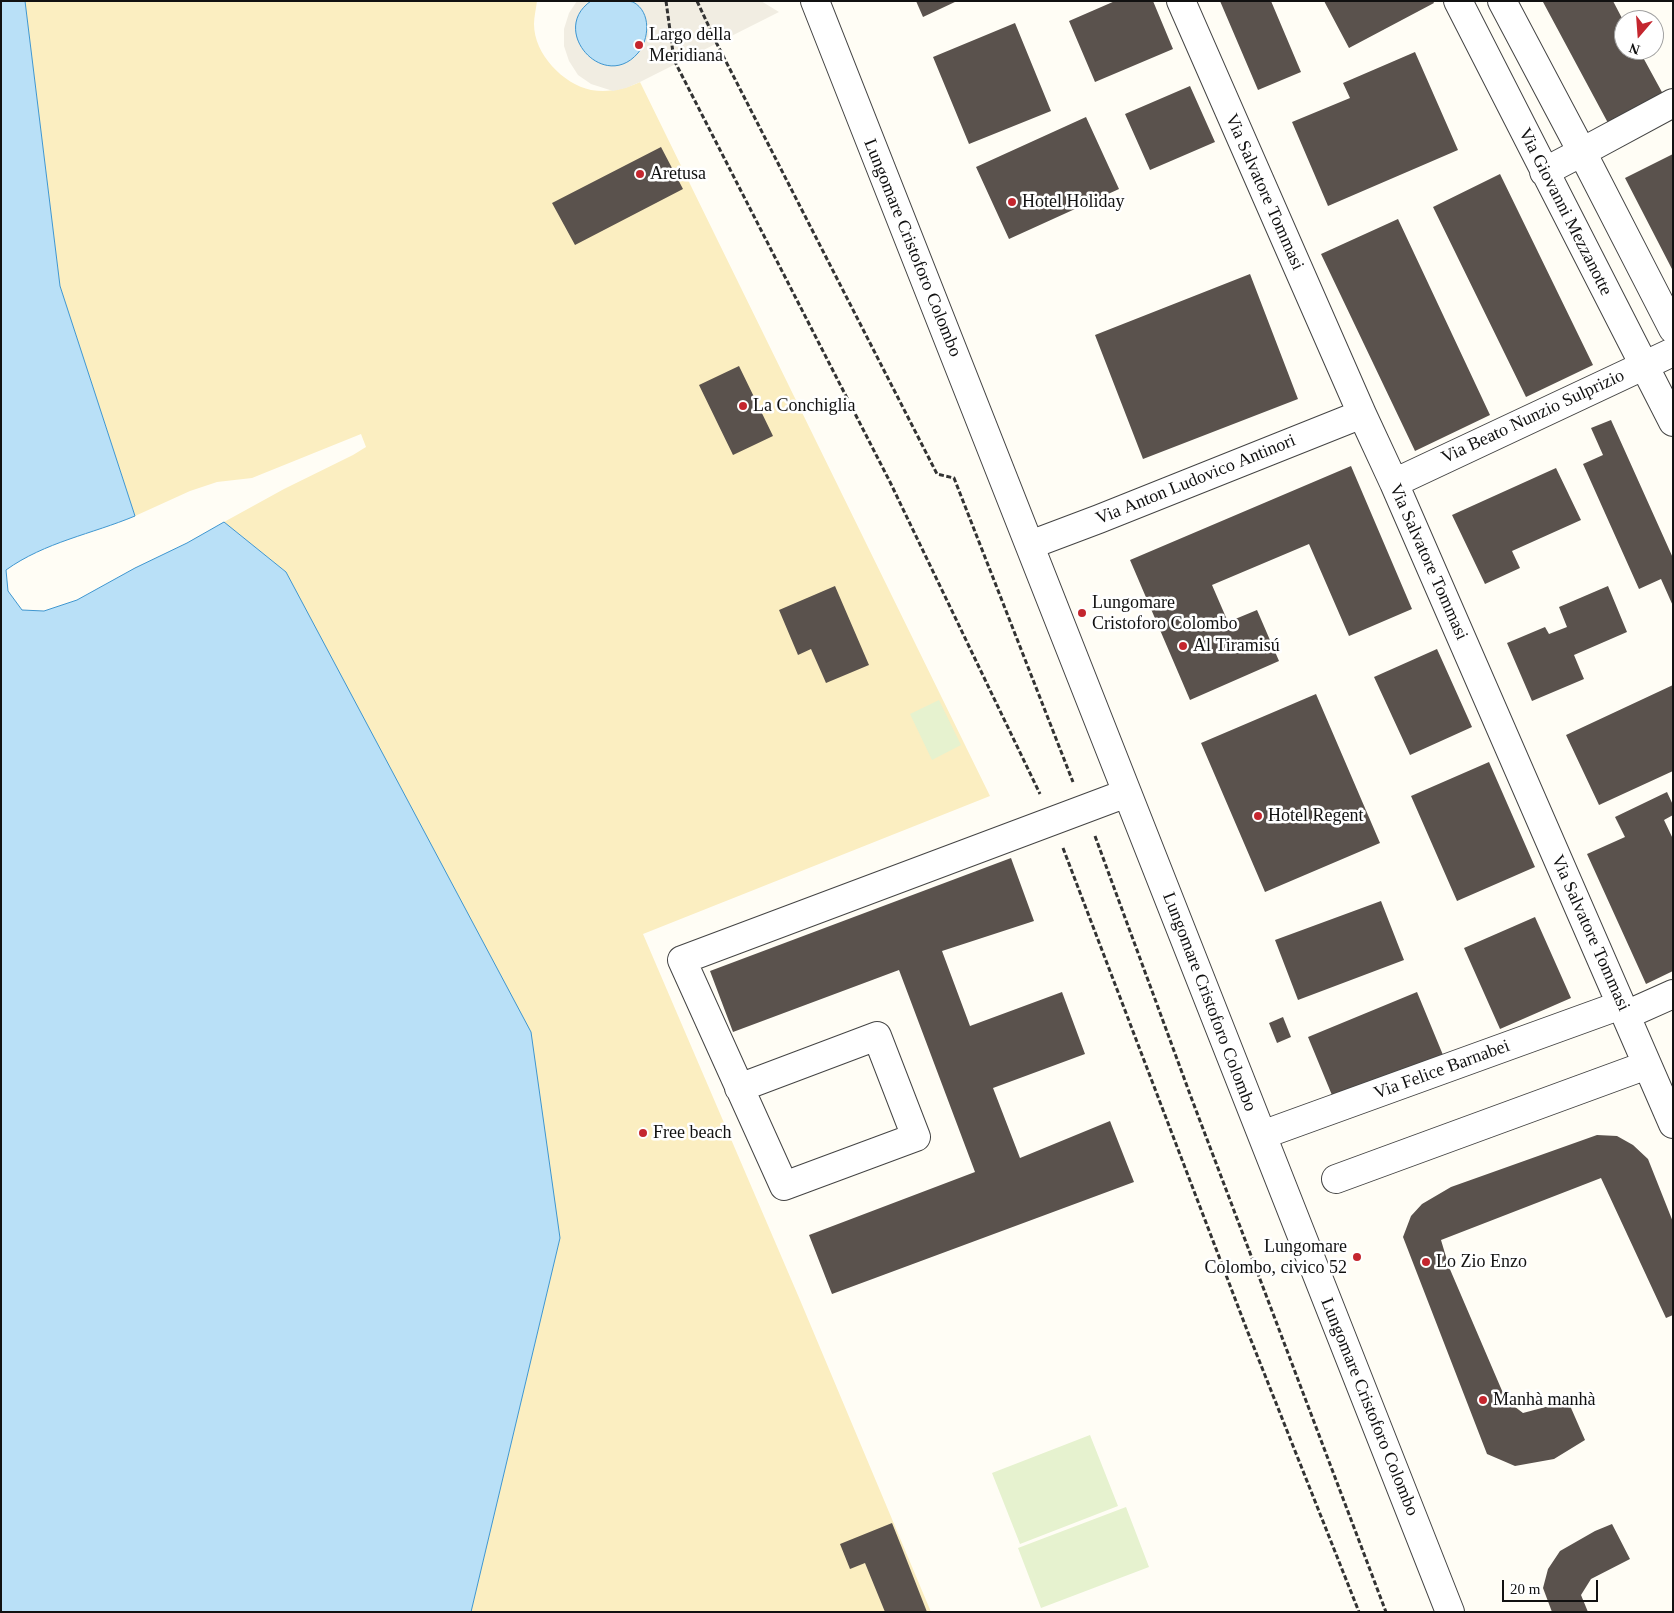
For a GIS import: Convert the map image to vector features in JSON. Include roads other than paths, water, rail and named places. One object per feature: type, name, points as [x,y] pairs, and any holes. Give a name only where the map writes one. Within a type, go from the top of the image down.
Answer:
[{"type":"street","name":"Lungomare Cristoforo Colombo","points":[[815,1],[1450,1612]]},
{"type":"street","name":"Via Salvatore Tommasi","points":[[1180,1],[1362,414],[1394,482],[1673,1124]]},
{"type":"street","name":"Via Giovanni Mezzanotte","points":[[1458,1],[1673,422]]},
{"type":"street","points":[[1502,1],[1673,329]]},
{"type":"street","points":[[1544,172],[1673,102]]},
{"type":"street","name":"Via Beato Nunzio Sulprizio","points":[[1394,482],[1673,352]]},
{"type":"street","name":"Via Anton Ludovico Antinori","points":[[1030,545],[1362,414]]},
{"type":"street","points":[[739,1088],[877,1036],[916,1137],[784,1186],[739,1088],[682,960],[1127,793]]},
{"type":"street","name":"Via Felice Barnabei","points":[[1262,1135],[1673,994]]},
{"type":"street","points":[[1336,1179],[1647,1065]]},
{"type":"water","points":[[1,1],[25,1],[60,286],[135,516],[53,545],[21,560],[6,570],[8,591],[22,610],[44,611],[77,600],[224,522],[286,572],[531,1032],[560,1238],[471,1612],[1,1612]]},
{"type":"water","points":[[591,1],[633,2],[643,12],[647,26],[645,41],[638,53],[624,63],[610,66],[597,62],[586,53],[578,41],[575,27],[579,13]]},
{"type":"place","name":"Largo della Meridiana","points":[[639,45]]},
{"type":"place","name":"Aretusa","points":[[640,174]]},
{"type":"place","name":"Hotel Holiday","points":[[1012,202]]},
{"type":"place","name":"La Conchiglia","points":[[743,406]]},
{"type":"place","name":"Lungomare Cristoforo Colombo","points":[[1082,613]]},
{"type":"place","name":"Al Tiramisú","points":[[1183,646]]},
{"type":"place","name":"Hotel Regent","points":[[1258,816]]},
{"type":"place","name":"Free beach","points":[[643,1133]]},
{"type":"place","name":"Lungomare Colombo, civico 52","points":[[1357,1257]]},
{"type":"place","name":"Lo Zio Enzo","points":[[1426,1262]]},
{"type":"place","name":"Manhà manhà","points":[[1483,1400]]}]
